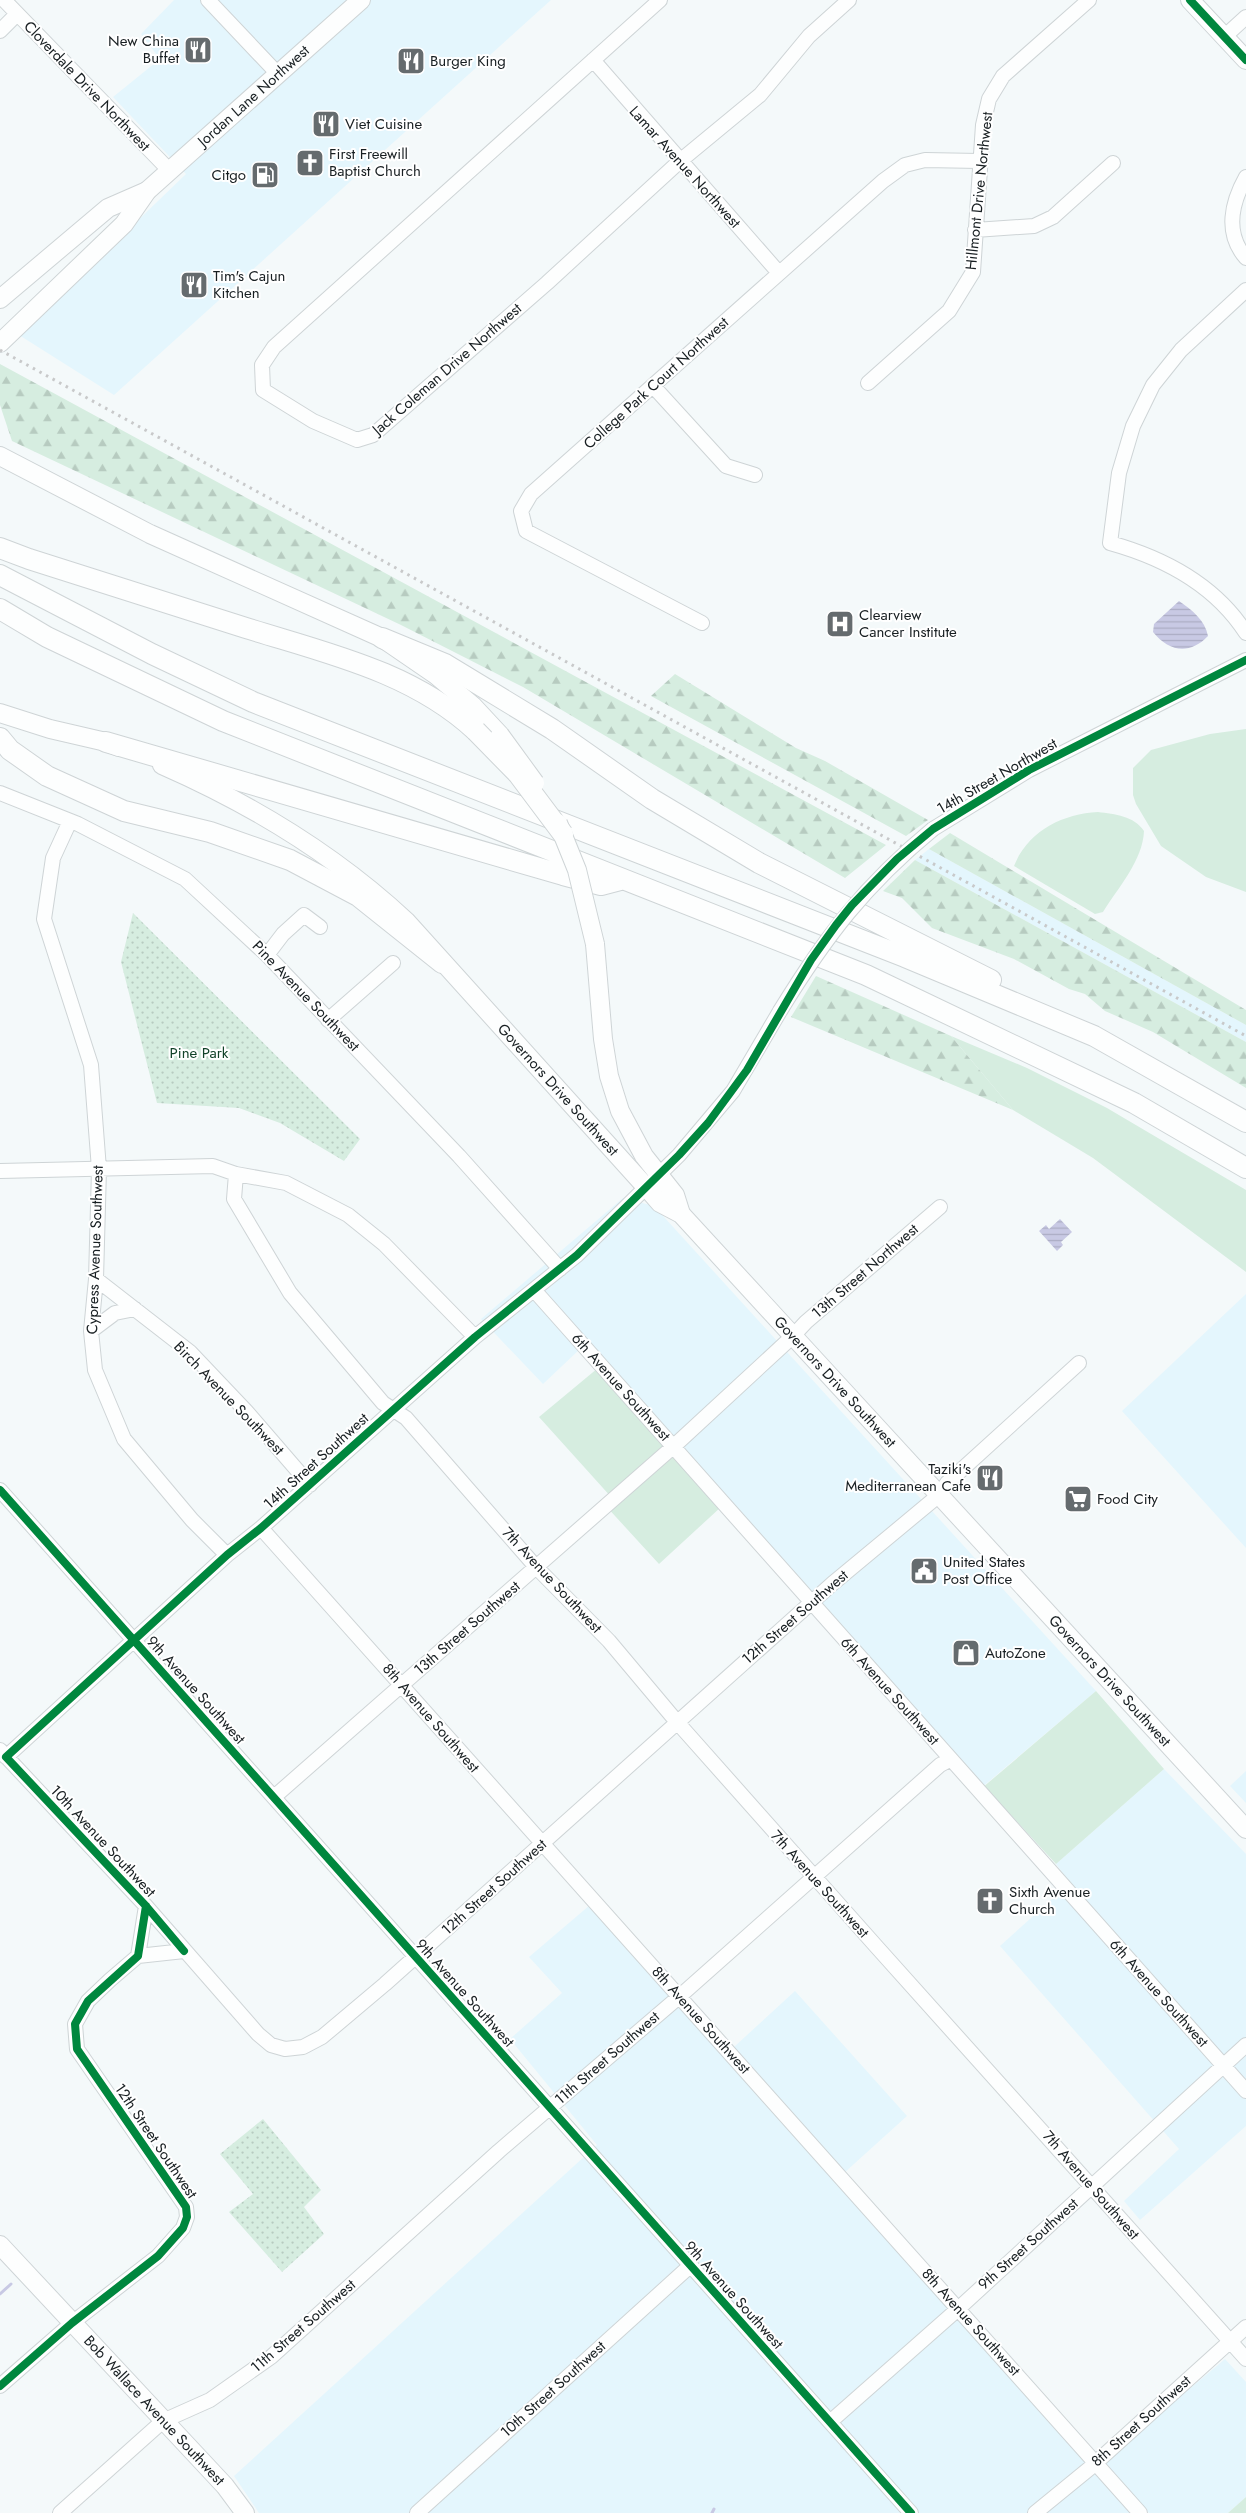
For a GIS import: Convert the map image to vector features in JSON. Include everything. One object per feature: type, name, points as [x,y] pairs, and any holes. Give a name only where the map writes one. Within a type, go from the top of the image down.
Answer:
[{"type":"highway","points":[[0,548],[28,559],[364,666],[412,685],[439,702],[476,731],[518,774],[563,834]]},
{"type":"highway","points":[[0,575],[152,654],[252,702],[905,956],[1094,1036]]},
{"type":"highway","points":[[0,609],[47,637],[223,721],[866,975],[1134,1103],[1246,1168]]},
{"type":"highway","points":[[382,638],[445,664],[552,729],[652,799],[759,863],[978,973],[1246,1122]]},
{"type":"highway","points":[[0,738],[10,750],[48,776],[124,811],[210,832],[290,860],[358,896],[442,963]]},
{"type":"highway","points":[[106,742],[601,885],[622,879]]},
{"type":"main road","name":"Jordan Lane Northwest","points":[[4,340],[124,224],[147,191],[361,0]]},
{"type":"main road","points":[[1190,0],[1246,60]]},
{"type":"main road","name":"Jordan Lane Northwest","points":[[0,300],[108,208],[147,191]]},
{"type":"main road","points":[[3,457],[150,534],[382,638],[436,675],[473,706],[500,735],[530,775],[563,834],[577,870],[595,944],[603,1039],[609,1076],[620,1111],[634,1139],[675,1195],[681,1214]]},
{"type":"main road","name":"Governors Drive Southwest","points":[[0,713],[38,725],[106,742],[183,775],[248,807],[309,843],[375,892],[406,921],[660,1202],[681,1214],[938,1496],[1246,1829]]},
{"type":"main road","name":"Bob Wallace Avenue Southwest","points":[[0,2245],[225,2486],[245,2513]]},
{"type":"street","name":"Cloverdale Drive Northwest","points":[[4,0],[170,172]]},
{"type":"street","points":[[208,0],[278,74]]},
{"type":"street","name":"Jack Coleman Drive Northwest","points":[[660,0],[274,347],[262,365],[263,390],[313,421],[357,440],[372,435],[547,283],[680,161],[760,95],[809,36],[849,0]]},
{"type":"street","name":"Hillmont Drive Northwest","points":[[868,383],[949,311],[973,272],[979,161],[983,125],[989,99],[1003,76],[1089,0]]},
{"type":"street","points":[[0,31],[17,14]]},
{"type":"street","points":[[1224,37],[1246,17]]},
{"type":"street","name":"Lamar Avenue Northwest","points":[[593,60],[779,273]]},
{"type":"street","name":"College Park Court Northwest","points":[[702,623],[526,531],[521,511],[531,494],[883,181],[905,165],[925,160],[979,161]]},
{"type":"street","points":[[975,230],[1034,226],[1053,217],[1113,163]]},
{"type":"street","points":[[1246,177],[1232,208],[1232,226],[1236,241],[1246,258]]},
{"type":"street","points":[[1246,290],[1181,350],[1153,385],[1133,426],[1118,473],[1110,543],[1144,553],[1190,577],[1210,591],[1236,618],[1246,633]]},
{"type":"street","points":[[653,386],[726,466],[755,475]]},
{"type":"street","name":"14th Street Northwest","points":[[646,1187],[658,1173],[679,1155],[721,1106],[747,1070],[811,960],[852,905],[897,858],[933,829],[1029,770],[1246,660]]},
{"type":"street","name":"Pine Avenue Southwest","points":[[0,793],[70,821],[185,879],[267,956],[459,1156],[560,1269]]},
{"type":"street","name":"Cypress Avenue Southwest","points":[[70,821],[53,858],[44,919],[91,1065],[99,1169],[96,1279],[90,1331],[95,1370],[124,1439],[192,1520],[227,1555]]},
{"type":"street","points":[[267,956],[283,934],[304,915],[320,927]]},
{"type":"street","points":[[328,1020],[392,963]]},
{"type":"street","points":[[0,1171],[213,1166],[236,1174],[286,1183],[348,1215],[384,1244],[475,1337]]},
{"type":"street","name":"7th Avenue Southwest","points":[[236,1174],[234,1199],[290,1293],[383,1403],[406,1418],[536,1566],[609,1641],[677,1722],[1018,2102],[1090,2187],[1231,2340],[1246,2359]]},
{"type":"street","name":"14th Street Southwest","points":[[3,1754],[134,1641],[227,1555],[310,1485],[475,1337],[560,1269],[646,1187]]},
{"type":"street","name":"13th Street Northwest","points":[[792,1337],[806,1322],[940,1207]]},
{"type":"street","name":"Birch Avenue Southwest","points":[[96,1279],[190,1352],[246,1411],[310,1485]]},
{"type":"street","name":"6th Avenue Southwest","points":[[534,1290],[1246,2091]]},
{"type":"street","points":[[90,1331],[115,1313],[135,1309]]},
{"type":"street","name":"13th Street Southwest","points":[[274,1797],[674,1446],[792,1337]]},
{"type":"street","name":"12th Street Southwest","points":[[184,1951],[270,2045],[285,2049],[303,2047],[322,2037],[811,1602],[938,1496],[947,1483],[1079,1363]]},
{"type":"street","name":"9th Avenue Southwest","points":[[1,1492],[910,2513]]},
{"type":"street","name":"8th Avenue Southwest","points":[[261,1528],[1140,2513]]},
{"type":"street","name":"10th Avenue Southwest","points":[[3,1754],[146,1906],[184,1951]]},
{"type":"street","name":"11th Street Southwest","points":[[60,2513],[163,2421],[210,2400],[271,2357],[549,2108],[680,1996],[940,1765],[951,1759]]},
{"type":"street","points":[[146,1906],[138,1956],[184,1951]]},
{"type":"street","name":"12th Street Southwest","points":[[72,2323],[158,2256],[183,2228],[187,2217],[182,2202],[77,2049],[75,2024],[88,2001],[138,1956]]},
{"type":"street","name":"9th Street Southwest","points":[[830,2422],[958,2309],[1246,2045]]},
{"type":"street","name":"10th Street Southwest","points":[[417,2513],[690,2266]]},
{"type":"street","points":[[0,2386],[72,2323]]},
{"type":"street","name":"8th Street Southwest","points":[[1035,2513],[1096,2462],[1246,2327]]},
{"type":"shaded area","points":[[174,0],[551,0],[114,395],[19,335],[186,174],[113,97],[160,59],[141,34]]},
{"type":"shaded area","points":[[929,849],[1246,1025],[1246,1042],[915,860]]},
{"type":"shaded area","points":[[623,1198],[654,1206],[1096,1691],[974,1794],[580,1349],[543,1384],[481,1319]]},
{"type":"shaded area","points":[[1246,1294],[1246,1548],[1122,1411]]},
{"type":"shaded area","points":[[1164,1769],[1246,1854],[1246,2126],[1140,2220],[1124,2201],[1179,2149],[1000,1946],[1070,1883],[1056,1864]]},
{"type":"shaded area","points":[[1246,1771],[1246,1803],[1230,1786]]},
{"type":"shaded area","points":[[590,1905],[837,2177],[1131,2513],[259,2513],[234,2476],[597,2145],[510,2039],[562,1993],[529,1957]]},
{"type":"shaded area","points":[[795,1991],[907,2116],[844,2173],[734,2047]]},
{"type":"shaded area","points":[[1225,2359],[1246,2382],[1246,2497],[1228,2513],[1149,2513],[1104,2461]]},
{"type":"green space","points":[[0,364],[886,845],[845,878],[523,687],[401,625],[12,441],[0,405]]},
{"type":"green space","points":[[675,674],[796,748],[825,761],[928,820],[906,836],[651,696]]},
{"type":"green space","points":[[1246,729],[1246,892],[1206,877],[1161,846],[1136,804],[1133,795],[1133,768],[1151,750],[1210,734]]},
{"type":"green space","points":[[1098,812],[1130,819],[1144,831],[1143,842],[1135,863],[1103,912],[1095,914],[1014,866],[1020,854],[1037,834],[1072,816]]},
{"type":"green space","points":[[950,833],[1246,1010],[1246,1025],[929,849]]},
{"type":"green space","points":[[915,860],[1246,1042],[1246,1088],[1153,1032],[1105,1011],[1085,994],[1069,989],[1014,959],[932,928],[902,898],[883,891]]},
{"type":"green space","name":"Pine Park","points":[[133,913],[360,1139],[344,1161],[280,1123],[239,1108],[157,1103],[121,962]]},
{"type":"green space","points":[[816,976],[951,1036],[1013,1110],[791,1017]]},
{"type":"green space","points":[[951,1036],[1027,1068],[1107,1108],[1246,1190],[1246,1272],[1093,1158],[1013,1110]]},
{"type":"green space","points":[[598,1368],[721,1507],[659,1564],[605,1505],[612,1498],[539,1417]]},
{"type":"green space","points":[[1096,1691],[1164,1769],[1056,1864],[1010,1814],[1000,1823],[975,1794]]},
{"type":"green space","points":[[263,2119],[321,2190],[304,2207],[324,2234],[282,2272],[229,2212],[253,2194],[220,2154]]},
{"type":"green space","points":[[1246,2497],[1246,2513],[1228,2513]]},
{"type":"water","points":[[1179,601],[1201,620],[1208,636],[1194,646],[1180,649],[1166,644],[1153,632],[1154,624]]},
{"type":"water","points":[[1060,1219],[1072,1232],[1061,1242],[1063,1245],[1057,1251],[1039,1231],[1046,1225],[1049,1229]]},
{"type":"waterway","points":[[0,2294],[11,2284]]},
{"type":"waterway","points":[[712,2513],[714,2509]]},
{"type":"railway","points":[[0,350],[1246,1036]]},
{"type":"cycle path","points":[[1190,0],[1246,60]]},
{"type":"cycle path","points":[[184,1951],[146,1906],[6,1757],[227,1555],[261,1528],[475,1337],[577,1255],[679,1155],[708,1123],[747,1070],[811,960],[836,925],[852,905],[897,859],[933,829],[1029,770],[1246,660]]},
{"type":"cycle path","points":[[0,1490],[911,2513]]},
{"type":"cycle path","points":[[0,2386],[72,2323],[158,2256],[183,2228],[187,2217],[186,2207],[77,2049],[75,2024],[88,2001],[138,1956],[146,1906]]},
{"type":"place","name":"New China Buffet","points":[[198,50]]},
{"type":"place","name":"Burger King","points":[[411,61]]},
{"type":"place","name":"Viet Cuisine","points":[[326,124]]},
{"type":"place","name":"First Freewill Baptist Church","points":[[310,163]]},
{"type":"place","name":"Citgo","points":[[265,175]]},
{"type":"place","name":"Tim's Cajun Kitchen","points":[[194,285]]},
{"type":"place","name":"Clearview Cancer Institute","points":[[840,624]]},
{"type":"place","name":"Taziki's Mediterranean Cafe","points":[[990,1478]]},
{"type":"place","name":"Food City","points":[[1078,1499]]},
{"type":"place","name":"United States Post Office","points":[[924,1571]]},
{"type":"place","name":"AutoZone","points":[[966,1653]]},
{"type":"place","name":"Sixth Avenue Church","points":[[990,1901]]}]
